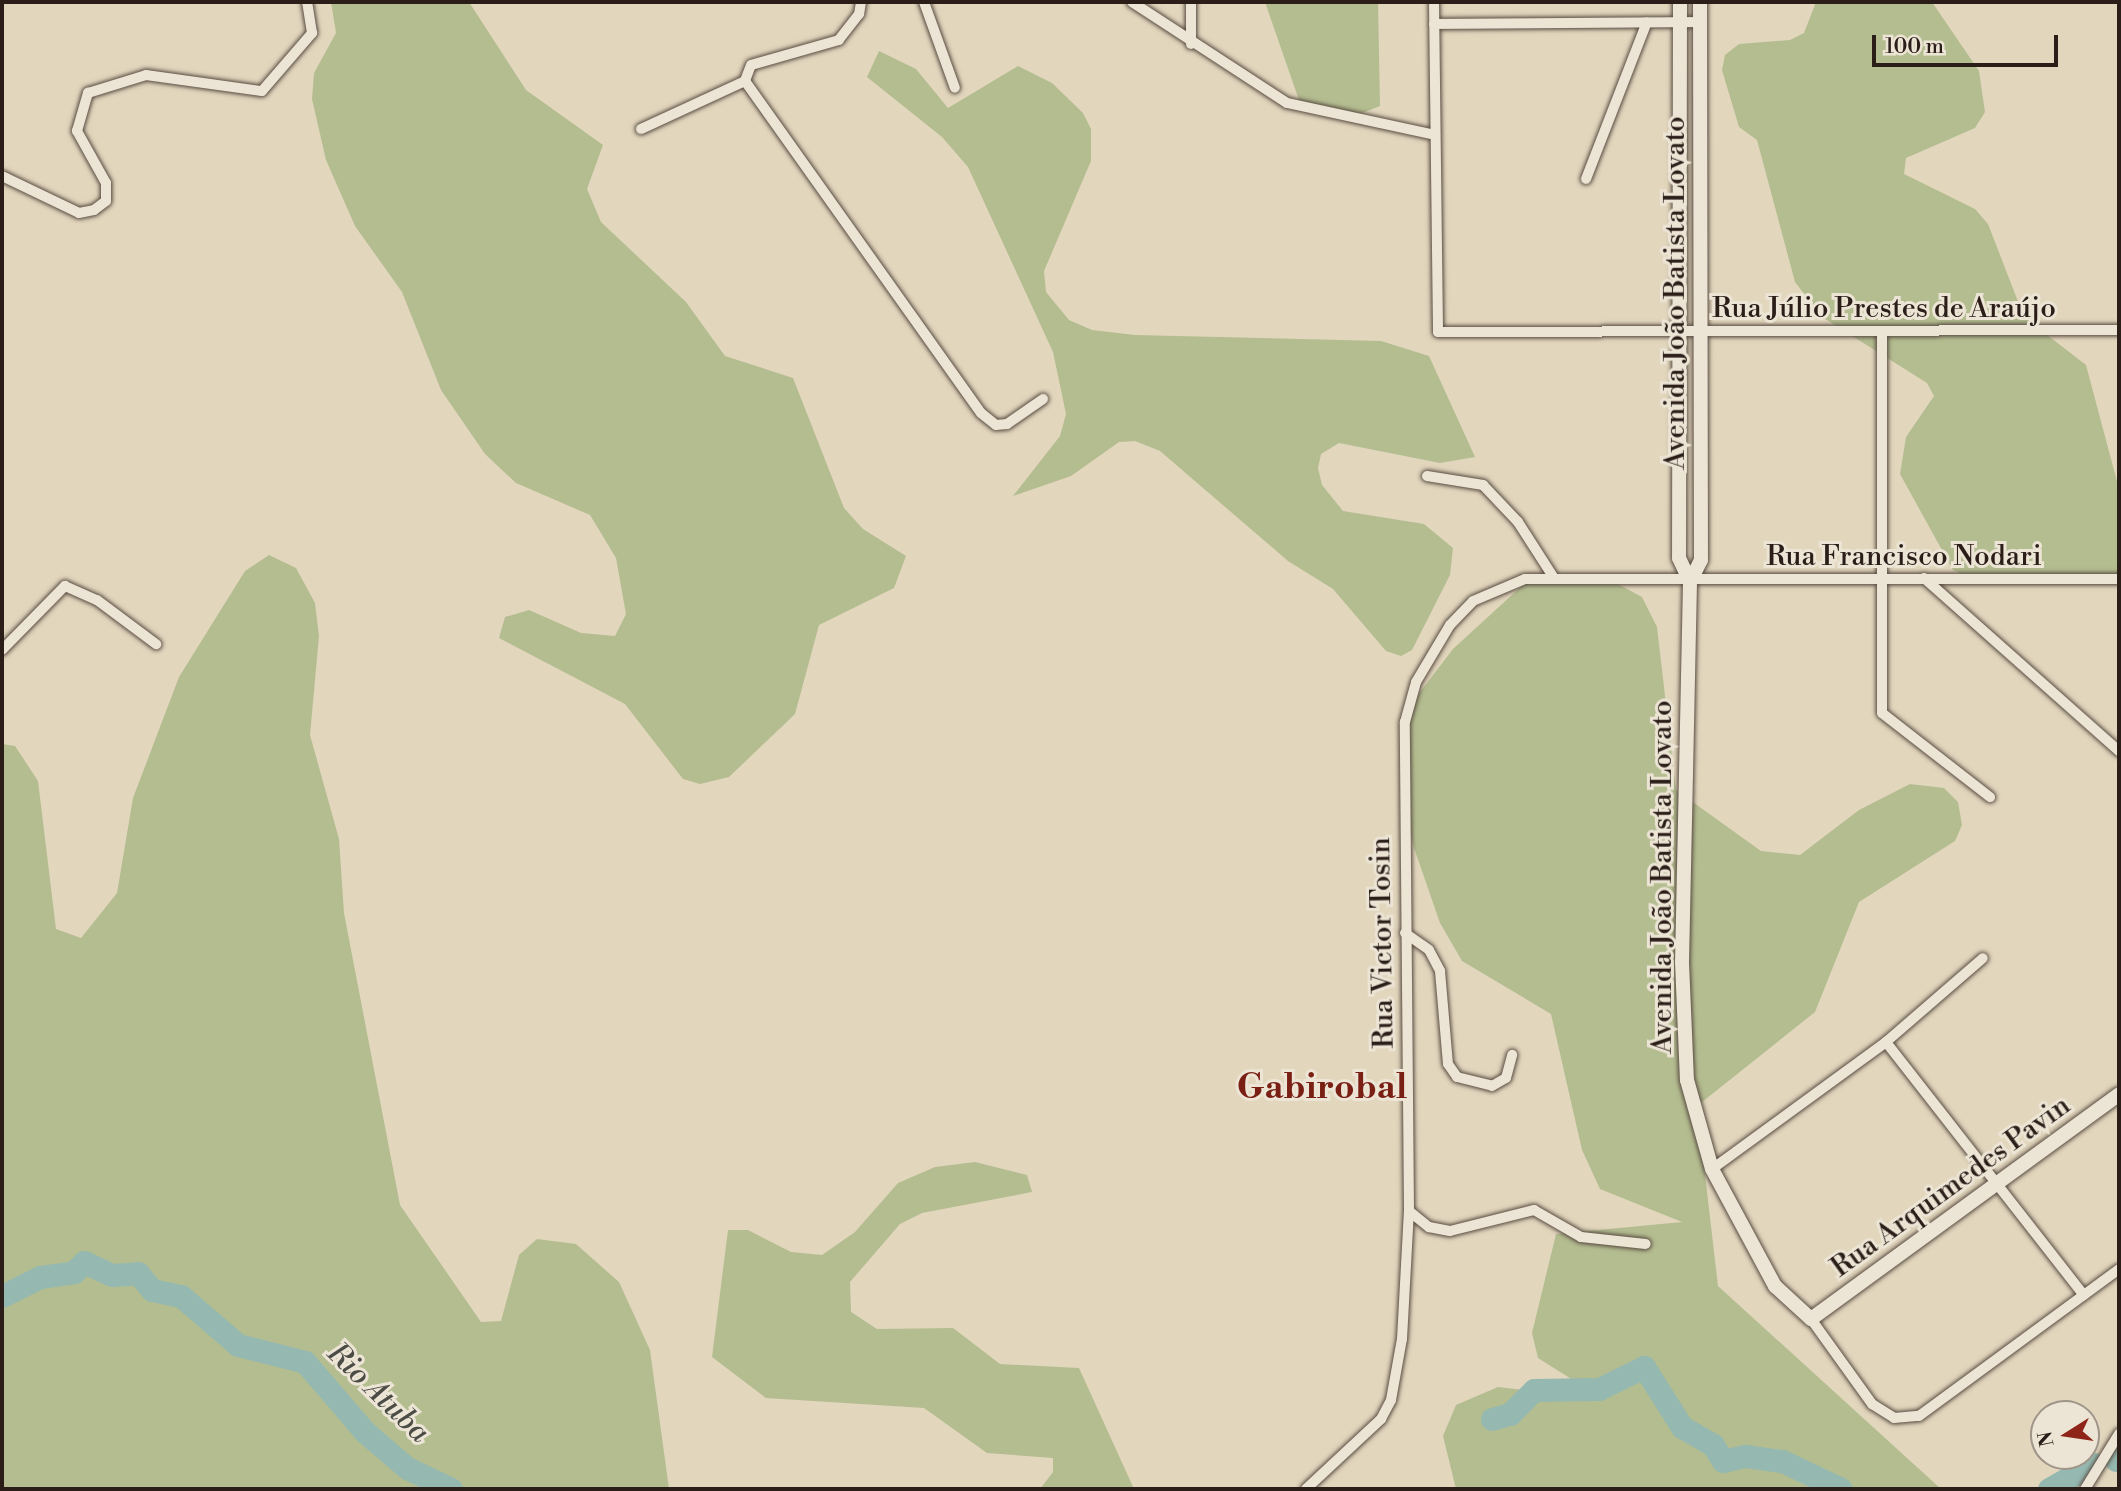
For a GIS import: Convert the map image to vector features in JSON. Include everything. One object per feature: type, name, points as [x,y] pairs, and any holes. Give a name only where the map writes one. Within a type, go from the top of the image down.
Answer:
[{"type":"street","points":[[2,176],[79,213],[94,210],[106,201],[106,183],[77,131],[88,93],[146,75],[262,91],[312,33],[307,2]]},
{"type":"street","points":[[641,129],[744,81],[751,65],[839,40],[859,14],[860,2]]},
{"type":"street","points":[[925,2],[955,88]]},
{"type":"street","points":[[1132,2],[1191,44],[1287,103],[1435,135],[1434,2]]},
{"type":"street","points":[[1191,2],[1191,44]]},
{"type":"street","name":"Avenida João Batista Lovato","points":[[1680,2],[1679,558],[1690,582]]},
{"type":"street","name":"Avenida João Batista Lovato","points":[[1700,2],[1701,560],[1690,582],[1682,962],[1687,1080],[1712,1170],[1775,1286],[1811,1319]]},
{"type":"street","points":[[1586,178],[1647,22]]},
{"type":"street","points":[[1434,24],[1700,22]]},
{"type":"street","points":[[744,81],[981,413],[996,425],[1007,424],[1043,399]]},
{"type":"street","name":"Rua Júlio Prestes de Araújo","points":[[1435,135],[1438,332],[1882,335],[2119,330]]},
{"type":"street","points":[[1882,335],[1882,713],[1990,797]]},
{"type":"street","points":[[1427,476],[1483,485],[1518,522],[1554,578]]},
{"type":"street","name":"Rua Victor Tosin","points":[[1306,1489],[1369,1433],[1391,1400],[1402,1339],[1409,1211],[1402,766],[1416,682],[1450,625],[1474,601],[1500,586],[1554,578],[1690,582]]},
{"type":"street","name":"Rua Francisco Nodari","points":[[1690,582],[1882,578],[2119,579]]},
{"type":"street","points":[[1924,578],[2119,751]]},
{"type":"street","points":[[2,650],[65,586],[97,600],[156,643]]},
{"type":"street","points":[[1405,933],[1429,950],[1440,971],[1448,1064],[1457,1077],[1492,1086],[1506,1078],[1512,1055]]},
{"type":"street","points":[[1712,1170],[1886,1042],[1983,958]]},
{"type":"street","points":[[1886,1042],[2001,1183],[2084,1295]]},
{"type":"street","name":"Rua Arquimedes Pavin","points":[[1811,1319],[2001,1183],[2119,1094]]},
{"type":"street","points":[[1409,1211],[1429,1227],[1450,1231],[1534,1210],[1581,1237],[1646,1244]]},
{"type":"street","points":[[1811,1319],[1872,1404],[1894,1418],[1919,1416],[2119,1269]]},
{"type":"street","points":[[2085,1489],[2119,1434]]},
{"type":"green space","points":[[331,2],[469,2],[526,90],[603,145],[587,189],[601,222],[686,302],[725,356],[793,378],[844,508],[863,529],[906,556],[894,588],[819,625],[795,714],[729,777],[700,784],[683,779],[625,704],[499,638],[505,617],[529,610],[581,633],[615,636],[626,614],[616,558],[590,515],[516,483],[485,454],[441,390],[402,292],[355,226],[326,160],[312,99],[314,73],[336,33]]},
{"type":"green space","points":[[1265,2],[1378,2],[1380,106],[1350,118],[1300,103]]},
{"type":"green space","points":[[1816,2],[1932,2],[1979,71],[1985,112],[1975,128],[1906,158],[1904,174],[1975,209],[1988,224],[2024,317],[2086,365],[2119,489],[2119,581],[1966,576],[1953,570],[1900,474],[1906,437],[1934,396],[1927,383],[1822,317],[1795,282],[1757,140],[1739,127],[1722,70],[1725,55],[1739,44],[1790,40],[1804,33]]},
{"type":"green space","points":[[879,51],[916,69],[948,108],[1018,66],[1052,83],[1083,113],[1091,129],[1091,161],[1044,271],[1046,292],[1069,320],[1092,330],[1135,335],[1381,341],[1429,356],[1475,457],[1440,463],[1339,443],[1321,454],[1318,468],[1322,485],[1343,511],[1424,524],[1453,548],[1450,575],[1412,650],[1401,656],[1386,651],[1333,589],[1288,561],[1160,451],[1135,441],[1119,442],[1071,476],[1013,496],[1060,436],[1066,414],[1053,352],[968,167],[942,137],[867,77]]},
{"type":"green space","points":[[269,555],[296,568],[315,603],[319,636],[310,735],[339,839],[344,913],[400,1205],[481,1322],[501,1321],[519,1255],[537,1239],[576,1244],[619,1282],[650,1350],[669,1489],[2,1489],[2,744],[15,746],[38,781],[56,929],[81,938],[117,893],[133,798],[179,677],[245,571]]},
{"type":"green space","points":[[1527,581],[1618,584],[1642,597],[1657,627],[1676,790],[1761,851],[1800,855],[1859,810],[1910,784],[1944,788],[1958,802],[1962,825],[1955,841],[1859,902],[1815,1012],[1697,1106],[1718,1286],[1941,1489],[1456,1489],[1443,1436],[1456,1405],[1498,1387],[1603,1399],[1538,1358],[1532,1333],[1556,1234],[1682,1222],[1600,1189],[1582,1150],[1551,1014],[1462,961],[1440,923],[1413,845],[1404,799],[1409,715],[1417,696],[1453,649]]},
{"type":"green space","points":[[975,1162],[1027,1175],[1032,1192],[922,1213],[900,1224],[850,1282],[851,1312],[877,1329],[953,1328],[1000,1364],[1079,1368],[1134,1489],[1040,1489],[1053,1472],[1053,1458],[987,1453],[924,1408],[766,1398],[712,1357],[728,1230],[748,1230],[791,1252],[822,1255],[855,1232],[898,1183],[935,1167]]},
{"type":"waterway","name":"Rio Atuba","points":[[2,1296],[40,1277],[74,1272],[84,1262],[112,1275],[138,1273],[152,1290],[181,1296],[238,1345],[305,1362],[365,1432],[407,1468],[451,1489]]},
{"type":"waterway","name":"Rio Atuba","points":[[1492,1419],[1510,1414],[1534,1390],[1599,1389],[1644,1367],[1682,1427],[1713,1445],[1723,1461],[1745,1456],[1782,1461],[1841,1489]]},
{"type":"waterway","name":"Rio Atuba","points":[[2049,1489],[2082,1470]]},
{"type":"district","name":"Gabirobal","points":[[1322,1088]]}]
